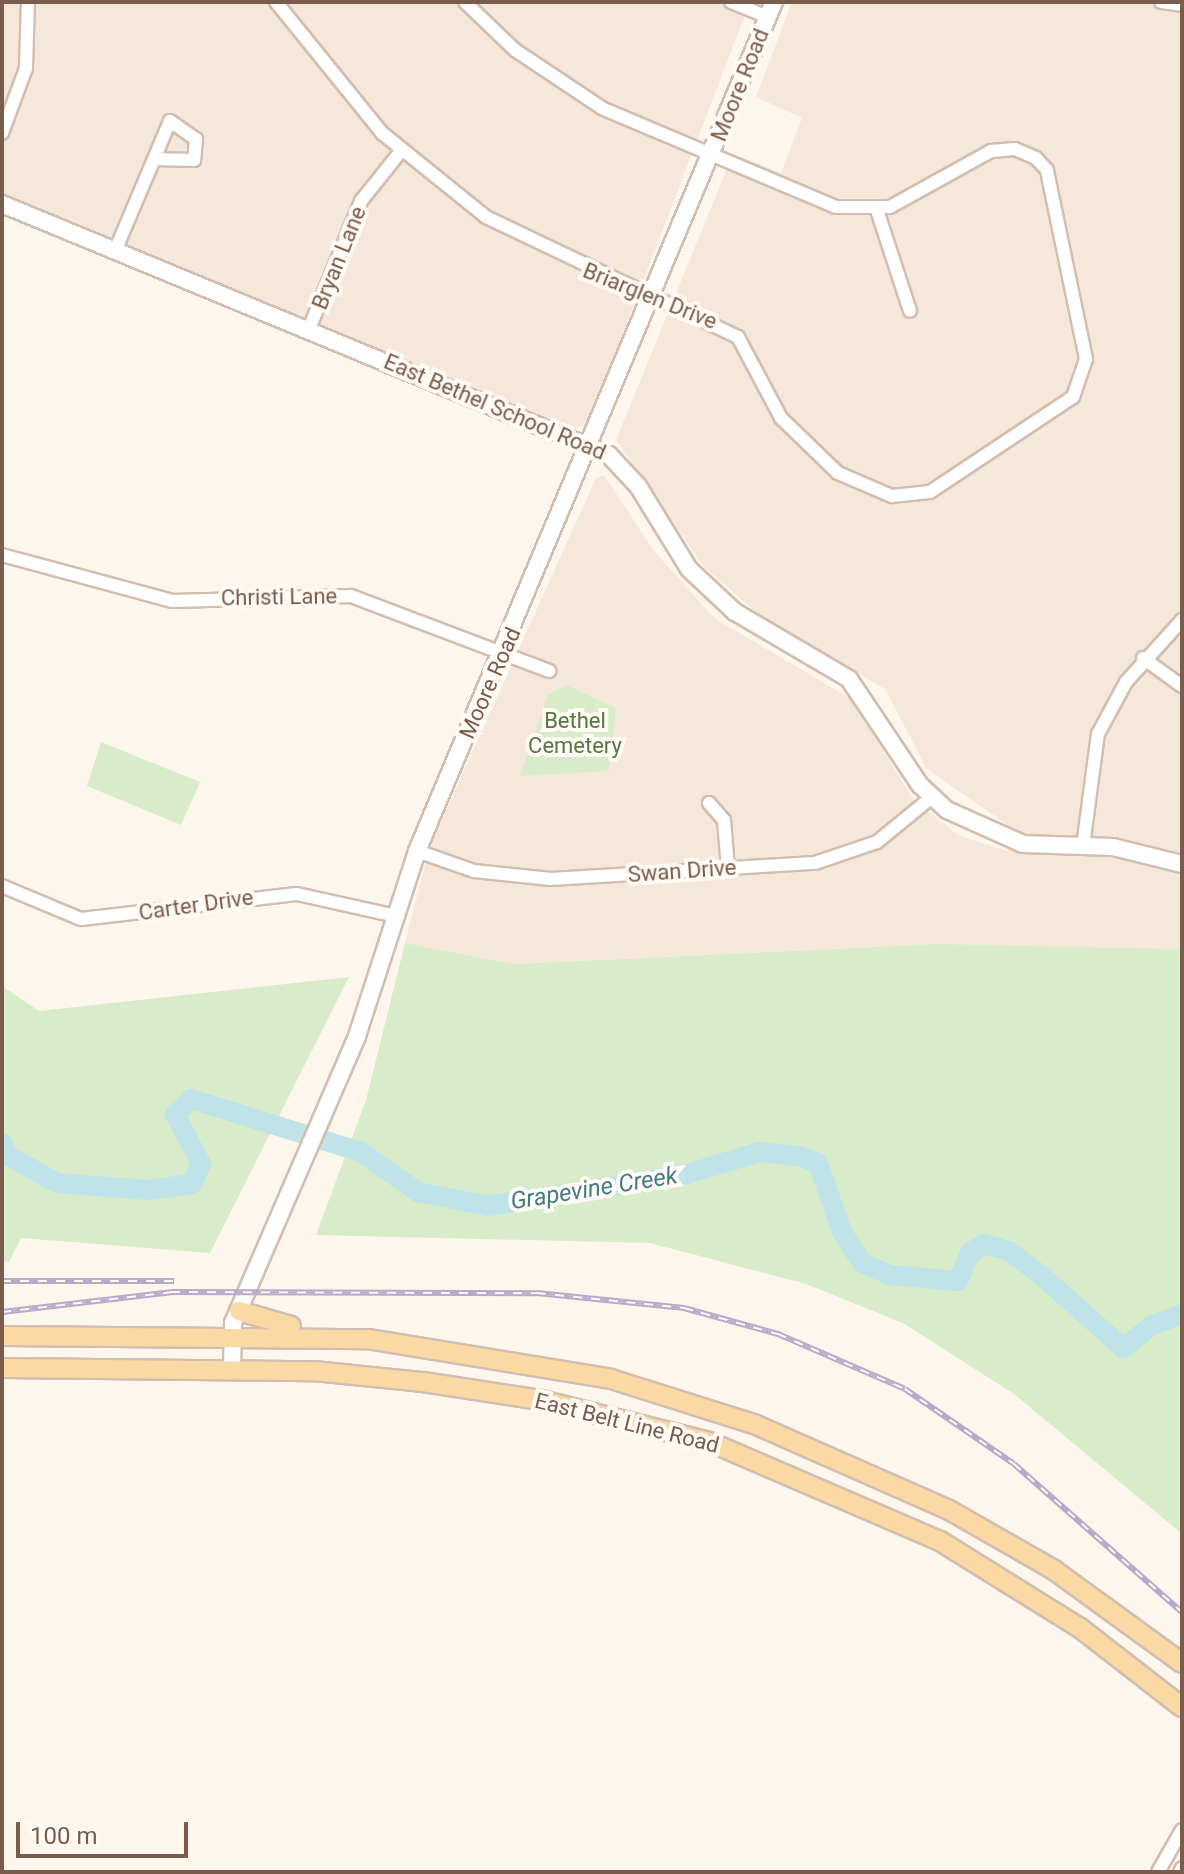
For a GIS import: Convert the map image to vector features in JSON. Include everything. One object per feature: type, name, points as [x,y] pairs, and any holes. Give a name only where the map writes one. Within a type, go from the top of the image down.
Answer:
[{"type":"main road","points":[[239,1311],[266,1324],[331,1328],[368,1339]]},
{"type":"main road","name":"East Belt Line Road","points":[[2,1336],[368,1339],[611,1379],[754,1424],[904,1489],[1054,1570],[1182,1663]]},
{"type":"main road","name":"East Belt Line Road","points":[[2,1368],[330,1372],[541,1400],[710,1442],[892,1515],[1080,1628],[1182,1707]]},
{"type":"main road","points":[[892,1515],[904,1489]]},
{"type":"street","points":[[2,133],[26,68],[28,2]]},
{"type":"street","name":"Briarglen Drive","points":[[276,2],[335,82],[401,151],[513,235],[738,337],[781,418],[812,455],[892,496],[930,492],[1062,408],[1079,388],[1086,359],[1047,170],[1036,158],[1015,149],[991,151],[877,210]]},
{"type":"street","points":[[465,2],[542,70],[641,128],[836,207],[877,210],[910,311]]},
{"type":"street","points":[[731,2],[771,10]]},
{"type":"street","points":[[1161,2],[1182,5]]},
{"type":"street","name":"Moore Road","points":[[232,1370],[230,1336],[337,1082],[417,851],[654,298],[771,10]]},
{"type":"street","name":"Bryan Lane","points":[[309,329],[361,201],[401,151]]},
{"type":"street","points":[[115,251],[154,159]]},
{"type":"street","name":"East Bethel School Road","points":[[2,204],[591,445],[623,464],[675,552],[709,589],[769,635],[849,679],[932,797],[968,824],[1023,844],[1083,846],[1182,864]]},
{"type":"street","name":"Christi Lane","points":[[2,555],[173,601],[351,596],[505,650],[549,671]]},
{"type":"street","points":[[1083,846],[1098,734],[1143,658],[1182,620]]},
{"type":"street","points":[[1143,658],[1182,686]]},
{"type":"street","name":"Swan Drive","points":[[417,851],[516,878],[815,863],[853,853],[902,826],[932,797]]},
{"type":"street","points":[[709,803],[724,820],[728,869]]},
{"type":"street","name":"Carter Drive","points":[[2,886],[81,919],[297,894],[396,916]]},
{"type":"street","points":[[1158,1872],[1182,1830]]},
{"type":"shaded area","points":[[2,2],[750,2],[591,417],[574,431],[2,196]]},
{"type":"shaded area","points":[[792,2],[1182,2],[1182,955],[936,944],[514,964],[405,943],[430,846],[596,478],[604,475],[654,551],[714,618],[853,700],[912,798],[958,835],[1009,852],[1008,825],[927,769],[885,689],[761,616],[704,567],[616,440],[733,154],[781,173],[802,118],[756,97]]},
{"type":"green space","name":"Bethel Cemetery","points":[[566,685],[616,708],[609,771],[520,776],[548,695]]},
{"type":"green space","points":[[101,742],[200,782],[181,825],[87,786]]},
{"type":"green space","points":[[405,943],[514,964],[936,944],[1176,949],[1182,955],[1182,1534],[1014,1394],[903,1323],[806,1284],[650,1243],[316,1235],[366,1100]]},
{"type":"green space","points":[[349,977],[210,1253],[21,1238],[9,1262],[2,1261],[2,986],[39,1011]]},
{"type":"waterway","name":"Grapevine Creek","points":[[2,1143],[9,1156],[57,1183],[148,1190],[192,1184],[201,1164],[175,1114],[191,1099],[361,1152],[418,1192],[488,1206],[687,1174],[759,1152],[799,1156],[818,1163],[842,1232],[862,1263],[890,1275],[958,1281],[970,1253],[984,1244],[1009,1251],[1123,1348],[1152,1325],[1182,1314]]},
{"type":"railway","points":[[2,1281],[174,1281]]},
{"type":"railway","points":[[2,1312],[171,1292],[537,1293],[684,1308],[778,1334],[905,1389],[1014,1464],[1182,1612]]}]
